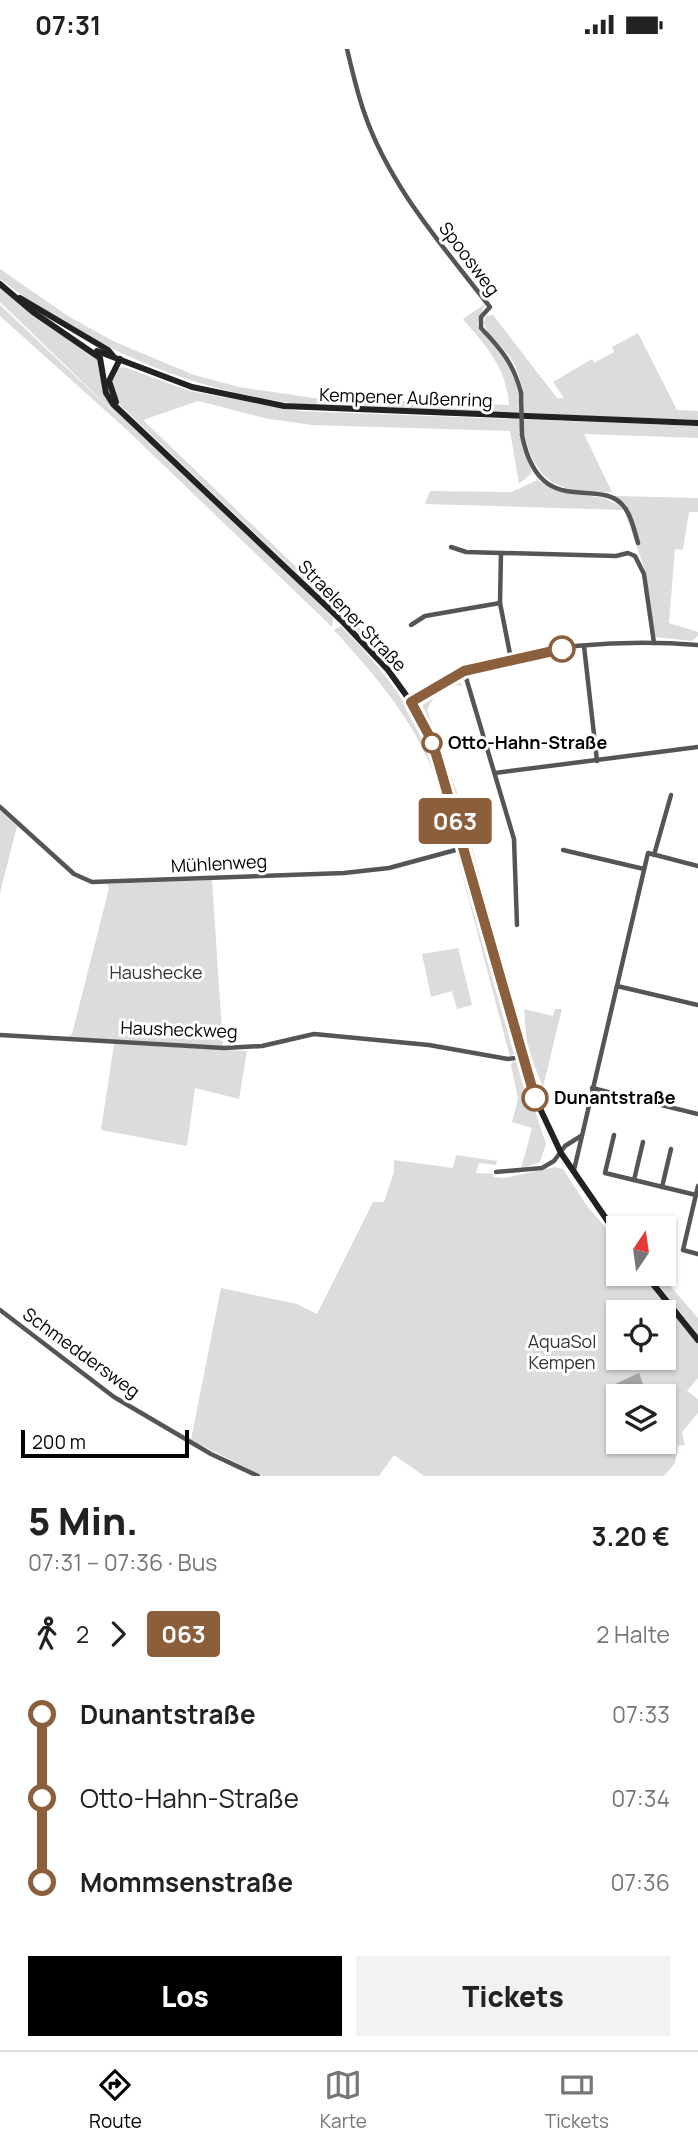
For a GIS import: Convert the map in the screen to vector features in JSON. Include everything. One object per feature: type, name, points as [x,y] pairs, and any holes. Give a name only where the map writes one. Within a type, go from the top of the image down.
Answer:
[{"type":"street","name":"Spoosweg","points":[[347,49],[364,113],[390,168],[432,234],[490,307],[481,317],[481,328],[507,355],[516,374],[521,393],[525,453],[537,474],[561,491],[608,495],[625,507],[638,543]]},
{"type":"street","name":"Straelener Straße","points":[[0,283],[108,350],[116,358]]},
{"type":"street","name":"Straelener Straße","points":[[17,296],[33,312],[100,358],[107,397],[348,627],[388,670],[411,702],[432,741],[522,1057],[546,1126],[573,1174],[606,1219]]},
{"type":"street","name":"Straelener Straße","points":[[86,346],[116,358]]},
{"type":"street","name":"Straelener Straße","points":[[116,358],[110,376],[110,389],[116,403],[138,427]]},
{"type":"street","points":[[104,371],[116,358]]},
{"type":"street","name":"Kempener Außenring","points":[[116,358],[192,387],[284,406],[698,423]]},
{"type":"street","points":[[451,547],[466,552],[635,555],[643,574],[654,643]]},
{"type":"street","points":[[501,553],[500,603],[511,659]]},
{"type":"street","points":[[411,625],[425,617],[500,603]]},
{"type":"street","points":[[411,702],[464,671],[511,659],[584,646],[654,643],[698,645]]},
{"type":"street","points":[[584,646],[597,761]]},
{"type":"street","points":[[464,671],[514,839],[517,925]]},
{"type":"street","points":[[495,773],[698,747]]},
{"type":"street","points":[[654,855],[671,795]]},
{"type":"street","name":"Mühlenweg","points":[[0,807],[74,874],[92,882],[388,869],[463,848]]},
{"type":"street","points":[[564,850],[644,869]]},
{"type":"street","points":[[573,1174],[648,853],[698,866]]},
{"type":"street","points":[[617,986],[698,1005]]},
{"type":"street","name":"Hausheckweg","points":[[0,1035],[224,1048],[262,1046],[314,1034],[429,1045],[508,1059],[522,1057]]},
{"type":"street","points":[[592,1088],[698,1114]]},
{"type":"street","points":[[496,1172],[534,1171],[554,1161],[581,1135]]},
{"type":"street","points":[[614,1135],[606,1173],[696,1195]]},
{"type":"street","points":[[634,1180],[643,1142]]},
{"type":"street","points":[[662,1187],[671,1149]]},
{"type":"street","points":[[698,1186],[683,1250],[698,1254]]},
{"type":"street","points":[[655,1286],[698,1340]]},
{"type":"street","name":"Schmeddersweg","points":[[0,1310],[114,1397],[211,1454],[257,1476]]},
{"type":"green space","points":[[0,269],[68,316],[113,341],[194,375],[239,387],[314,398],[509,405],[500,369],[463,319],[485,304],[477,325],[509,363],[515,376],[520,405],[524,404],[516,368],[485,327],[486,316],[493,315],[557,398],[564,398],[553,382],[592,359],[594,363],[614,352],[612,347],[638,333],[677,410],[698,411],[698,420],[315,406],[230,391],[149,365],[72,328],[0,279]]},
{"type":"green space","points":[[0,288],[95,357],[101,367],[103,391],[333,618],[332,627],[127,430],[0,316],[0,305],[129,427],[0,302]]},
{"type":"green space","points":[[124,367],[190,391],[299,411],[698,426],[698,438],[584,434],[612,492],[594,492],[565,488],[543,474],[535,464],[524,432],[519,432],[532,473],[519,484],[510,431],[312,425],[269,419],[198,401],[143,420],[363,631],[359,632],[120,405],[111,383],[118,368]]},
{"type":"green space","points":[[537,480],[561,492],[604,498],[629,510],[615,496],[698,498],[698,512],[689,512],[683,550],[675,549],[669,623],[698,632],[698,636],[692,641],[655,637],[646,573],[624,510],[425,504],[430,491],[512,492]]},
{"type":"green space","points":[[341,626],[386,677],[417,725],[429,749],[449,807],[459,842],[454,847],[436,781],[419,742],[386,691],[334,630]]},
{"type":"green space","points":[[459,680],[462,686],[453,685],[432,700],[427,710],[458,795],[522,1034],[517,1030],[449,774],[422,709],[425,700]]},
{"type":"green space","points":[[0,811],[17,826],[0,893]]},
{"type":"green space","points":[[456,851],[462,852],[464,857],[515,1045],[516,1053],[510,1057]]},
{"type":"green space","name":"Haushecke","points":[[212,880],[223,1047],[67,1037],[72,1034],[109,888],[107,884]]},
{"type":"green space","points":[[458,948],[472,1005],[457,1009],[452,991],[431,997],[422,954]]},
{"type":"green space","points":[[524,1009],[553,1016],[555,1009],[562,1009],[543,1087],[546,1095],[527,1047]]},
{"type":"green space","points":[[114,1044],[247,1051],[239,1099],[195,1088],[187,1146],[101,1130]]},
{"type":"green space","points":[[513,1061],[519,1063],[546,1144],[540,1162],[521,1169],[532,1128],[512,1122],[518,1099],[511,1065]]},
{"type":"green space","name":"AquaSol Kempen","points":[[456,1155],[497,1161],[496,1165],[479,1163],[476,1173],[494,1174],[493,1177],[504,1178],[555,1167],[563,1169],[587,1206],[606,1228],[606,1286],[651,1286],[662,1300],[606,1300],[606,1370],[676,1370],[676,1316],[698,1343],[698,1378],[687,1391],[698,1399],[698,1413],[682,1432],[685,1445],[678,1446],[675,1463],[664,1476],[424,1476],[394,1455],[379,1476],[263,1476],[191,1440],[221,1288],[297,1304],[317,1314],[373,1202],[384,1202],[394,1172],[394,1160],[453,1168]]},
{"type":"green space","points":[[659,1286],[670,1286],[698,1318],[698,1335],[676,1307],[676,1300],[670,1300]]},
{"type":"shaded area","points":[[639,1373],[643,1384],[615,1384]]},
{"type":"bus line","name":"063","points":[[535,1098],[432,741],[411,702],[464,671],[562,649]]},
{"type":"place","name":"Otto-Hahn-Straße","points":[[432,743]]},
{"type":"place","name":"Dunantstraße","points":[[535,1098]]}]
